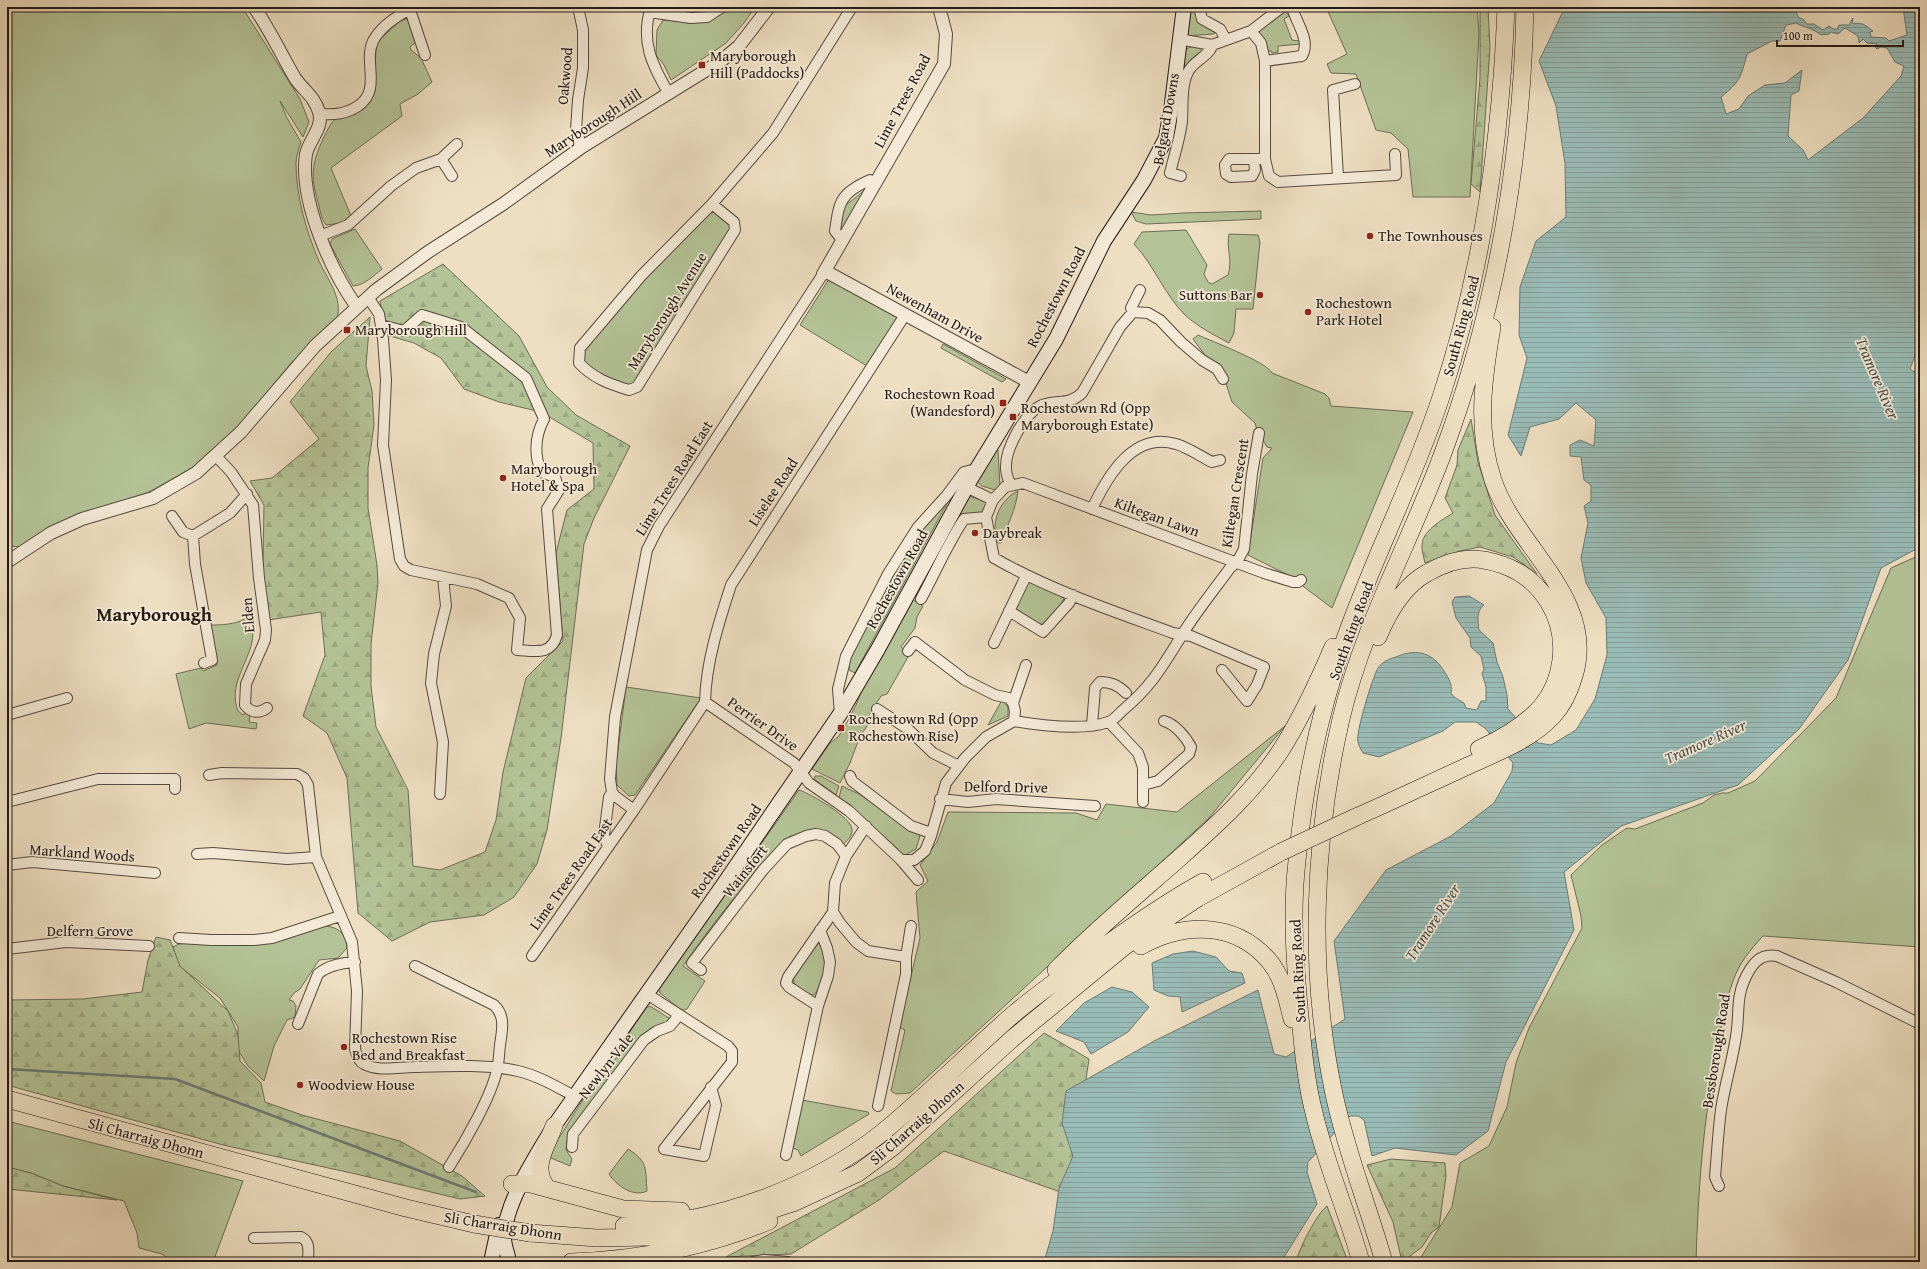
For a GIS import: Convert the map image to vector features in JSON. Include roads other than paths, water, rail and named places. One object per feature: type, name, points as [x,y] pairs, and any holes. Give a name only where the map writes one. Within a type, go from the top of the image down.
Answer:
[{"type":"highway","name":"South Ring Road","points":[[1300,1047],[1294,954],[1296,863],[1308,782],[1323,711],[1345,639],[1420,458],[1458,341],[1476,270],[1492,183],[1499,126],[1506,7]]},
{"type":"highway","name":"South Ring Road","points":[[1384,1262],[1343,1129],[1327,1061],[1317,959],[1317,925],[1322,846],[1333,758],[1341,718],[1359,658],[1423,505],[1459,406],[1494,278],[1507,212],[1518,136],[1525,7]]},
{"type":"highway","points":[[1017,1011],[1078,965],[1155,911],[1214,876],[1281,847],[1496,747],[1531,725],[1553,716],[1564,700],[1578,665],[1579,644],[1577,629],[1559,585],[1521,534],[1505,508],[1487,460],[1483,436],[1482,412],[1484,372],[1500,283],[1507,212]]},
{"type":"highway","points":[[1017,1011],[1058,968],[1236,806],[1281,750],[1315,690],[1362,574],[1420,458]]},
{"type":"highway","points":[[1333,758],[1370,654],[1383,625],[1397,601],[1411,584],[1426,574],[1456,561],[1474,559],[1496,563],[1515,570],[1531,580],[1545,595],[1554,612],[1561,630],[1563,648],[1560,668],[1553,688],[1531,725]]},
{"type":"highway","points":[[1078,984],[1126,946],[1192,902],[1281,847]]},
{"type":"highway","points":[[1078,984],[1156,938],[1182,930],[1207,929],[1231,933],[1252,945],[1270,962],[1283,984],[1300,1047],[1313,1111],[1361,1262]]},
{"type":"highway","name":"Sli Charraig Dhonn","points":[[7,1099],[406,1208],[598,1238],[650,1236],[703,1230],[749,1217],[792,1203],[858,1172],[893,1147],[1013,1038],[1078,984]]},
{"type":"highway","name":"Sli Charraig Dhonn","points":[[531,1227],[641,1226],[686,1219],[747,1204],[780,1192],[828,1170],[882,1133],[1017,1011]]},
{"type":"highway","points":[[547,1188],[541,1180],[539,1172],[540,1162],[554,1126]]},
{"type":"highway","points":[[571,1262],[638,1257],[693,1247],[739,1234],[796,1210],[839,1186],[858,1172]]},
{"type":"highway","points":[[517,1184],[547,1188],[589,1201],[623,1209],[676,1211],[747,1204]]},
{"type":"main road","name":"Rochestown Road","points":[[491,1262],[503,1206],[517,1184],[533,1149],[554,1126],[576,1097],[840,714],[878,649],[976,469],[1056,339],[1104,241],[1161,150],[1169,124],[1184,7]]},
{"type":"main road","name":"Rochestown Road","points":[[509,1262],[504,1238],[517,1184]]},
{"type":"street","points":[[254,7],[270,29],[280,53],[301,86],[314,99],[320,114],[318,129],[306,153],[305,167],[307,187],[320,236],[345,290],[357,307]]},
{"type":"street","name":"Oakwood","points":[[578,7],[583,30],[583,68],[578,100],[576,130],[582,147]]},
{"type":"street","points":[[669,94],[657,74],[648,53],[646,39],[650,10],[691,18],[707,17],[722,7]]},
{"type":"street","name":"Maryborough Hill","points":[[7,562],[51,533],[82,519],[153,498],[196,473],[241,432],[315,346],[368,297],[428,252],[503,204],[582,147],[721,61],[739,46],[769,7]]},
{"type":"street","name":"Maryborough Avenue","points":[[712,204],[734,222],[735,230],[637,387],[629,390],[605,382],[587,372],[579,362],[580,348],[642,276],[712,204],[773,134],[852,7]]},
{"type":"street","name":"Lime Trees Road","points":[[824,272],[944,64],[946,34],[939,7]]},
{"type":"street","points":[[1199,7],[1202,19],[1220,30],[1226,40]]},
{"type":"street","points":[[1180,38],[1212,44],[1226,40],[1251,31],[1282,7]]},
{"type":"street","points":[[1265,61],[1302,56],[1306,50],[1304,34],[1295,19],[1292,7]]},
{"type":"street","points":[[320,114],[341,113],[352,110],[368,97],[371,88],[370,57],[373,42],[392,19],[409,8],[425,54]]},
{"type":"street","points":[[1251,31],[1262,43],[1265,61],[1265,159],[1268,176],[1278,182],[1396,175],[1395,154]]},
{"type":"street","name":"Belgard Downs","points":[[1181,176],[1170,173],[1180,135],[1184,86],[1188,72],[1195,63],[1211,49],[1212,44]]},
{"type":"street","points":[[1338,178],[1333,90],[1355,84]]},
{"type":"street","points":[[320,236],[348,225],[391,186],[416,168],[441,159],[457,144]]},
{"type":"street","points":[[441,159],[452,176]]},
{"type":"street","points":[[1254,160],[1265,159]]},
{"type":"street","points":[[842,240],[835,231],[838,206],[846,194],[858,185],[870,180],[875,183]]},
{"type":"street","name":"Newenham Drive","points":[[824,272],[1030,382]]},
{"type":"street","name":"Lime Trees Road East","points":[[608,847],[604,835],[609,797],[612,792],[610,779],[615,717],[647,550],[653,537],[824,272]]},
{"type":"street","points":[[1133,312],[1131,308],[1140,290]]},
{"type":"street","points":[[368,297],[379,314],[381,325],[386,380],[383,444],[400,559],[404,566],[411,570],[477,584],[509,598],[520,618],[517,650],[542,651],[550,648],[555,642],[557,634],[547,509],[559,490],[555,477],[541,472],[537,462],[537,437],[544,419],[526,378],[461,328],[422,315],[404,331],[381,325]]},
{"type":"street","points":[[1222,670],[1247,701],[1257,685],[1264,667],[1191,636],[1166,630],[1026,576],[994,558],[986,517],[993,500],[1010,483],[1005,470],[1006,461],[1017,432],[1026,420],[1040,406],[1051,402],[1074,400],[1082,393],[1120,327],[1126,318],[1133,312],[1148,314],[1160,320],[1181,342],[1202,360],[1217,369],[1223,378]]},
{"type":"street","name":"Liselee Road","points":[[705,702],[709,667],[721,617],[731,585],[905,315]]},
{"type":"street","name":"Kiltegan Crescent","points":[[1182,634],[1230,568],[1237,562],[1244,549],[1252,474],[1260,433]]},
{"type":"street","name":"Kiltegan Lawn","points":[[1092,509],[1113,471],[1133,452],[1146,444],[1162,442],[1174,443],[1212,462],[1220,460]]},
{"type":"street","name":"Elden","points":[[216,456],[231,472],[253,505],[259,578],[266,630],[264,640],[246,684],[245,705],[249,710],[256,713],[263,712],[267,708]]},
{"type":"street","points":[[840,714],[838,689],[846,656],[888,574],[918,527],[947,495],[964,472],[976,469]]},
{"type":"street","name":"Kiltegan Lawn","points":[[1005,487],[1023,483],[1293,582],[1298,582],[1301,580]]},
{"type":"street","points":[[966,487],[993,500]]},
{"type":"street","points":[[193,536],[230,513],[247,494]]},
{"type":"street","points":[[172,516],[183,532],[193,536]]},
{"type":"street","points":[[921,599],[954,534],[964,519],[986,517]]},
{"type":"street","points":[[193,536],[195,564],[212,660],[204,663]]},
{"type":"street","points":[[994,643],[1026,576]]},
{"type":"street","points":[[440,794],[443,742],[431,683],[434,654],[446,606],[443,577]]},
{"type":"street","points":[[1009,611],[1043,632],[1069,604],[1074,595]]},
{"type":"street","points":[[908,651],[914,642],[966,680],[995,695],[1009,698],[1013,703],[1015,710],[1014,721],[1042,726],[1092,725],[1109,722],[1138,698],[1154,679],[1174,650],[1182,634]]},
{"type":"street","points":[[1013,703],[1026,665]]},
{"type":"street","points":[[1092,725],[1095,688],[1100,682],[1109,682],[1118,686],[1126,693]]},
{"type":"street","points":[[7,715],[67,698]]},
{"type":"street","name":"Lime Trees Road East","points":[[532,956],[634,810],[705,702]]},
{"type":"street","name":"Perrier Drive","points":[[705,702],[794,763],[810,784],[849,811],[866,826],[901,860],[918,880]]},
{"type":"street","name":"Delford Drive","points":[[877,709],[908,729],[933,753],[959,766]]},
{"type":"street","points":[[1143,785],[1158,781],[1189,754],[1191,747],[1187,740],[1170,722],[1164,720]]},
{"type":"street","name":"Delford Drive","points":[[901,860],[914,860],[925,851],[932,833],[940,799],[946,783],[959,766],[986,737],[1014,721]]},
{"type":"street","points":[[1109,722],[1138,753],[1143,767],[1143,802]]},
{"type":"street","points":[[209,776],[222,773],[297,774],[304,778],[308,785],[316,857],[352,942],[357,991],[355,1049],[358,1058],[363,1064],[374,1068],[469,1067],[517,1071],[542,1078],[576,1097]]},
{"type":"street","points":[[850,776],[852,781],[911,826],[932,833]]},
{"type":"street","points":[[7,802],[98,779],[175,779],[175,789]]},
{"type":"street","points":[[612,792],[634,810]]},
{"type":"street","name":"Delford Drive","points":[[940,799],[968,802],[996,799],[1095,806]]},
{"type":"street","points":[[818,1006],[789,987],[786,983],[788,977],[833,912],[835,883],[846,856],[866,826]]},
{"type":"street","name":"Wainsfort","points":[[701,970],[692,963],[763,870],[787,844],[806,836],[821,835],[837,844],[846,856]]},
{"type":"street","points":[[197,854],[213,853],[287,859],[316,857]]},
{"type":"street","name":"Markland Woods","points":[[7,865],[32,862],[155,874]]},
{"type":"street","points":[[833,912],[856,942],[868,951],[906,957]]},
{"type":"street","points":[[178,938],[211,940],[272,938],[340,916]]},
{"type":"street","points":[[878,1106],[906,974],[906,957],[910,926]]},
{"type":"street","points":[[786,1155],[818,1006],[828,976],[830,962],[827,948],[820,930]]},
{"type":"street","name":"Delfern Grove","points":[[7,949],[66,942],[149,946]]},
{"type":"street","name":"Bessborough Road","points":[[1719,1186],[1715,1177],[1721,1110],[1737,1029],[1739,994],[1750,970],[1761,956],[1769,954],[1777,956],[1836,982],[1920,1024]]},
{"type":"street","points":[[298,1024],[318,974],[323,969],[343,963],[355,962]]},
{"type":"street","points":[[415,966],[494,1005],[500,1010],[502,1031],[498,1069],[478,1114],[449,1167]]},
{"type":"street","points":[[647,994],[679,1016],[728,1046],[732,1052],[732,1062],[711,1087],[664,1149],[704,1156],[716,1105],[711,1087]]},
{"type":"street","name":"Newlyn Vale","points":[[572,1147],[573,1134],[644,1040],[657,1031],[670,1026],[679,1016]]},
{"type":"street","points":[[254,1238],[301,1237],[306,1240],[308,1244],[308,1262]]},
{"type":"street","points":[[753,1262],[764,1260],[788,1262]]},
{"type":"water","name":"Tramore River","points":[[1565,7],[1795,7],[1799,18],[1803,19],[1807,24],[1814,24],[1823,30],[1829,26],[1833,29],[1837,29],[1839,25],[1849,25],[1853,18],[1852,23],[1863,24],[1873,31],[1870,32],[1871,37],[1886,38],[1889,41],[1907,35],[1903,7],[1920,7],[1920,342],[1910,369],[1920,376],[1920,547],[1881,568],[1848,660],[1799,729],[1738,785],[1621,826],[1564,872],[1574,930],[1506,1062],[1488,1131],[1456,1155],[1395,1148],[1372,1156],[1364,1120],[1358,1116],[1350,1116],[1308,1162],[1307,1172],[1317,1204],[1281,1262],[1044,1262],[1053,1231],[1059,1188],[1073,1156],[1062,1123],[1066,1091],[1154,1041],[1258,990],[1274,1054],[1286,1057],[1345,1019],[1334,941],[1386,870],[1451,836],[1494,803],[1512,771],[1513,763],[1486,729],[1476,722],[1455,722],[1443,731],[1379,757],[1363,753],[1358,742],[1359,728],[1378,668],[1384,662],[1403,654],[1415,652],[1427,655],[1437,662],[1446,674],[1450,683],[1451,693],[1454,697],[1464,703],[1466,708],[1477,710],[1481,701],[1486,701],[1486,687],[1482,673],[1484,670],[1481,656],[1471,647],[1470,638],[1456,618],[1452,602],[1455,597],[1469,596],[1484,605],[1481,607],[1479,613],[1479,630],[1493,643],[1497,662],[1503,677],[1508,709],[1538,743],[1551,745],[1576,730],[1595,699],[1607,655],[1606,618],[1586,583],[1581,558],[1588,523],[1584,506],[1591,501],[1591,485],[1584,480],[1581,457],[1570,456],[1570,445],[1580,440],[1594,446],[1596,420],[1576,403],[1559,419],[1530,427],[1521,456],[1508,435],[1527,358],[1519,335],[1520,287],[1536,241],[1566,217],[1565,163],[1556,106],[1539,61]],"holes":[[[1796,23],[1821,35],[1829,34],[1831,32],[1838,34],[1845,28],[1858,36],[1859,43],[1863,39],[1867,43],[1877,44],[1875,47],[1877,49],[1881,47],[1887,48],[1895,62],[1904,66],[1901,76],[1863,118],[1808,160],[1803,150],[1788,136],[1791,95],[1799,91],[1802,70],[1785,83],[1765,85],[1748,96],[1739,109],[1726,114],[1721,97],[1736,83],[1743,68],[1747,54],[1772,41],[1780,41],[1786,25]]]},
{"type":"water","points":[[1193,951],[1216,957],[1229,971],[1242,973],[1245,983],[1182,1012],[1180,997],[1168,996],[1154,990],[1152,963],[1173,954]]},
{"type":"water","points":[[1112,987],[1132,992],[1149,1007],[1128,1032],[1091,1054],[1084,1042],[1056,1031],[1084,1003]]},
{"type":"waterway","points":[[7,1069],[175,1079],[476,1192]]},
{"type":"place","name":"Maryborough Hill (Paddocks)","points":[[702,65]]},
{"type":"place","name":"The Townhouses","points":[[1370,236]]},
{"type":"place","name":"Suttons Bar","points":[[1260,295]]},
{"type":"place","name":"Rochestown Park Hotel","points":[[1308,312]]},
{"type":"place","name":"Maryborough Hill","points":[[347,330]]},
{"type":"place","name":"Rochestown Road (Wandesford)","points":[[1003,403]]},
{"type":"place","name":"Rochestown Rd (Opp Maryborough Estate)","points":[[1013,417]]},
{"type":"place","name":"Maryborough Hotel & Spa","points":[[503,478]]},
{"type":"place","name":"Daybreak","points":[[975,533]]},
{"type":"place","name":"Rochestown Rd (Opp Rochestown Rise)","points":[[841,728]]},
{"type":"place","name":"Rochestown Rise Bed and Breakfast","points":[[344,1047]]},
{"type":"place","name":"Woodview House","points":[[300,1085]]},
{"type":"district","name":"Maryborough","points":[[154,614]]}]
